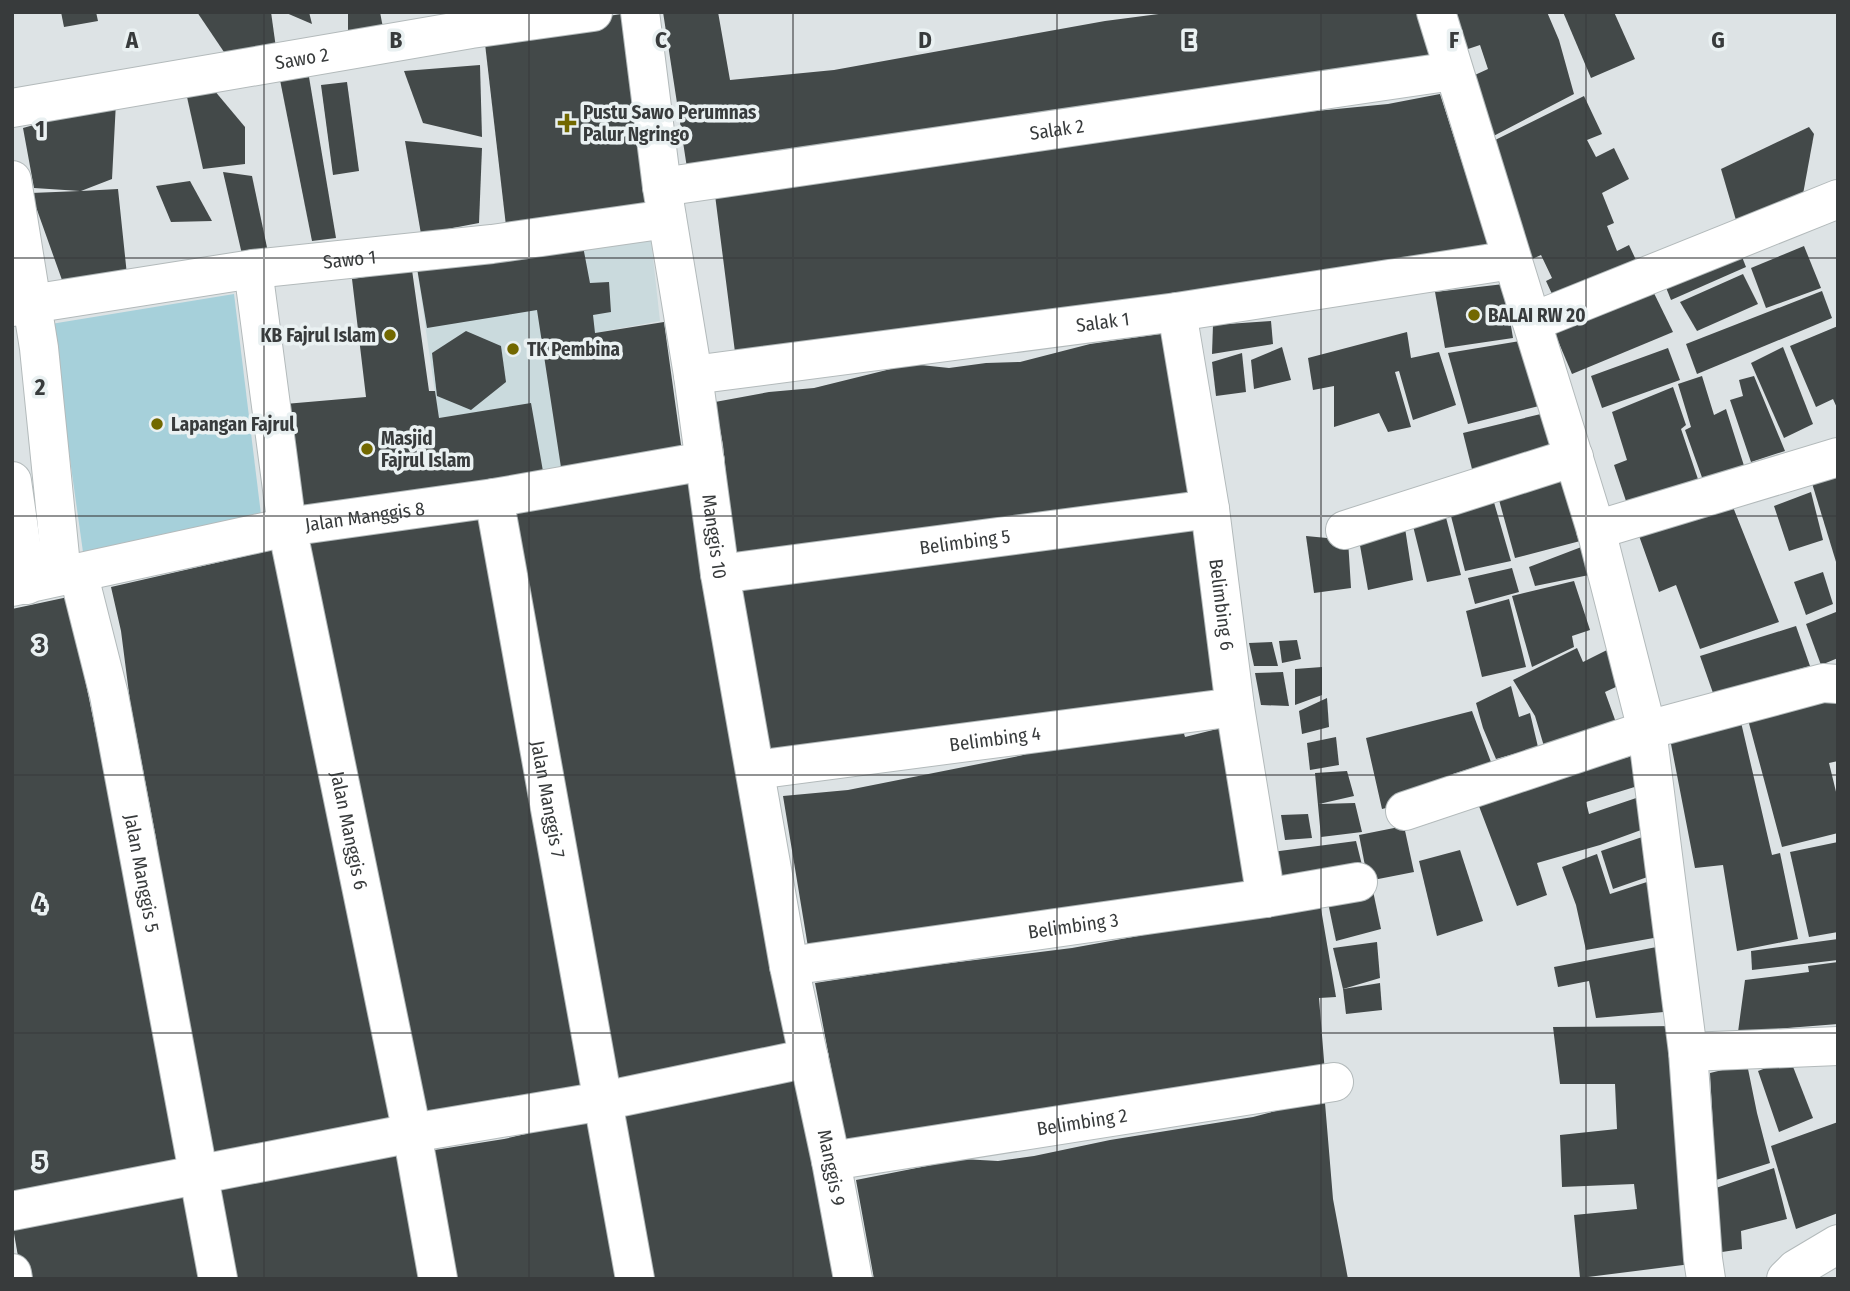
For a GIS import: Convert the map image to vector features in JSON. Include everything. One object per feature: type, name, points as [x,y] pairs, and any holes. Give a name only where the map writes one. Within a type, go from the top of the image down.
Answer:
[{"type":"street","name":"Sawo 2","points":[[12,108],[471,29],[593,12]]},
{"type":"street","name":"Manggis 10","points":[[640,12],[665,203],[693,376],[720,575],[789,966],[809,1058]]},
{"type":"street","points":[[1436,12],[1596,530],[1647,730],[1688,1052],[1706,1279]]},
{"type":"street","name":"Salak 2","points":[[665,203],[1453,71]]},
{"type":"street","points":[[12,180],[22,305],[40,348],[45,580]]},
{"type":"street","points":[[1532,321],[1838,199]]},
{"type":"street","name":"Sawo 1","points":[[22,305],[253,269],[492,244],[665,203]]},
{"type":"street","name":"Salak 1","points":[[693,376],[1177,312],[1512,260]]},
{"type":"street","name":"Jalan Manggis 6","points":[[253,269],[287,527],[412,1133],[438,1279]]},
{"type":"street","name":"Belimbing 6","points":[[1177,312],[1210,509],[1235,707],[1266,898]]},
{"type":"street","points":[[1345,530],[1574,457]]},
{"type":"street","points":[[1596,530],[1838,457]]},
{"type":"street","name":"Jalan Manggis 8","points":[[45,580],[287,527],[494,498],[705,461]]},
{"type":"street","points":[[12,481],[45,580]]},
{"type":"street","name":"Jalan Manggis 7","points":[[494,498],[635,1279]]},
{"type":"street","name":"Belimbing 5","points":[[720,575],[1210,509]]},
{"type":"street","name":"Jalan Manggis 5","points":[[45,580],[109,695],[218,1279]]},
{"type":"street","points":[[1405,811],[1647,730],[1823,683],[1838,684]]},
{"type":"street","name":"Belimbing 4","points":[[755,770],[1235,707]]},
{"type":"street","name":"Belimbing 3","points":[[789,966],[1266,898],[1358,881]]},
{"type":"street","points":[[1688,1052],[1838,1046]]},
{"type":"street","points":[[12,1211],[412,1133],[603,1101],[809,1058]]},
{"type":"street","name":"Manggis 9","points":[[809,1058],[853,1279]]},
{"type":"street","name":"Belimbing 2","points":[[831,1161],[1334,1082]]},
{"type":"street","points":[[1786,1279],[1796,1269],[1838,1244]]},
{"type":"street","points":[[12,1273],[13,1279]]},
{"type":"shaded area","name":"TK Pembina","points":[[650,230],[660,321],[595,333],[613,465],[450,495],[416,262]]},
{"type":"shaded area","name":"Lapangan Fajrul","points":[[234,294],[262,523],[83,552],[51,324]]},
{"type":"building","points":[[61,12],[96,12],[98,21],[64,27]]},
{"type":"building","points":[[197,12],[271,12],[276,48],[224,52]]},
{"type":"building","points":[[284,12],[309,12],[312,24]]},
{"type":"building","points":[[348,12],[380,12],[384,33],[348,32]]},
{"type":"building","points":[[663,12],[718,12],[730,80],[834,70],[1105,21],[1174,12],[1416,12],[1434,63],[687,168]]},
{"type":"building","points":[[1450,12],[1547,12],[1559,40],[1574,94],[1484,141],[1466,79],[1488,69],[1480,45],[1465,50]]},
{"type":"building","points":[[1563,12],[1614,12],[1635,59],[1591,78]]},
{"type":"building","name":"Pustu Sawo Perumnas Palur Ngringo","points":[[628,13],[649,211],[506,226],[484,35]]},
{"type":"building","points":[[480,65],[482,137],[423,123],[404,71]]},
{"type":"building","points":[[309,77],[336,238],[312,241],[280,80]]},
{"type":"building","points":[[347,82],[359,171],[333,175],[321,85]]},
{"type":"building","points":[[214,90],[245,127],[245,164],[203,169],[187,97]]},
{"type":"building","points":[[1440,94],[1492,256],[736,360],[715,195],[1245,118],[1388,104]]},
{"type":"building","points":[[1584,96],[1602,134],[1587,140],[1596,157],[1614,148],[1629,179],[1602,193],[1614,223],[1607,226],[1617,251],[1629,245],[1642,273],[1558,307],[1546,281],[1552,278],[1541,255],[1530,260],[1485,145]]},
{"type":"building","points":[[116,102],[112,179],[81,191],[118,189],[127,275],[62,280],[31,193],[80,191],[34,188],[23,128]]},
{"type":"building","points":[[1809,127],[1814,134],[1801,205],[1738,227],[1721,169]]},
{"type":"building","points":[[405,141],[482,148],[479,223],[421,234]]},
{"type":"building","points":[[223,172],[252,176],[269,257],[244,263]]},
{"type":"building","points":[[190,181],[212,221],[171,222],[156,186]]},
{"type":"building","points":[[582,241],[590,283],[609,282],[611,312],[593,315],[595,333],[664,322],[682,452],[562,474],[537,310],[427,328],[416,262]]},
{"type":"building","points":[[1737,244],[1746,267],[1671,300],[1661,275]]},
{"type":"building","points":[[1804,246],[1821,288],[1766,308],[1751,268]]},
{"type":"building","points":[[412,270],[429,391],[435,391],[439,418],[531,403],[544,477],[300,517],[285,404],[366,397],[352,279]]},
{"type":"building","points":[[1743,274],[1758,304],[1697,331],[1680,302]]},
{"type":"building","name":"BALAI RW 20","points":[[1504,284],[1513,338],[1445,348],[1435,292]]},
{"type":"building","points":[[1650,285],[1673,332],[1572,374],[1550,322]]},
{"type":"building","points":[[1822,291],[1832,318],[1697,374],[1686,344]]},
{"type":"building","points":[[1271,321],[1273,344],[1212,354],[1213,325]]},
{"type":"building","points":[[1838,326],[1838,410],[1833,399],[1816,407],[1790,346]]},
{"type":"building","points":[[466,331],[501,346],[506,382],[471,410],[437,396],[432,353]]},
{"type":"building","points":[[1407,332],[1411,358],[1439,352],[1456,405],[1413,420],[1399,371],[1395,372],[1411,427],[1388,432],[1379,413],[1334,427],[1334,386],[1313,390],[1308,358]]},
{"type":"building","points":[[1167,333],[1191,497],[735,561],[723,445],[715,402],[769,392],[814,388],[911,364],[949,368],[1020,362],[1090,344]]},
{"type":"building","points":[[1526,340],[1543,405],[1468,424],[1448,353]]},
{"type":"building","points":[[1282,347],[1291,380],[1254,389],[1251,360]]},
{"type":"building","points":[[1783,347],[1813,424],[1784,438],[1751,363]]},
{"type":"building","points":[[1668,348],[1680,380],[1602,408],[1591,376]]},
{"type":"building","points":[[1242,353],[1246,392],[1216,396],[1212,362]]},
{"type":"building","points":[[1702,376],[1714,415],[1726,409],[1746,472],[1704,483],[1685,430],[1691,427],[1678,384]]},
{"type":"building","points":[[1754,376],[1785,451],[1751,462],[1730,400],[1743,396],[1739,380]]},
{"type":"building","points":[[1673,387],[1686,425],[1681,429],[1700,485],[1629,510],[1614,465],[1627,460],[1612,412]]},
{"type":"building","points":[[1545,413],[1554,447],[1474,477],[1463,433]]},
{"type":"building","points":[[1838,471],[1838,564],[1837,565],[1811,480]]},
{"type":"building","points":[[1563,472],[1584,540],[1515,558],[1496,489]]},
{"type":"building","points":[[691,476],[794,1051],[612,1089],[506,506]]},
{"type":"building","points":[[1491,492],[1511,561],[1465,571],[1451,516]]},
{"type":"building","points":[[1811,492],[1823,540],[1789,551],[1774,506]]},
{"type":"building","points":[[1443,506],[1461,575],[1427,582],[1410,514]]},
{"type":"building","points":[[1733,507],[1779,622],[1700,649],[1676,585],[1659,592],[1638,533]]},
{"type":"building","points":[[482,513],[592,1087],[417,1120],[303,542]]},
{"type":"building","points":[[1199,524],[1221,698],[768,759],[737,586],[942,564],[977,556]]},
{"type":"building","points":[[1405,528],[1413,580],[1368,590],[1359,540]]},
{"type":"building","points":[[1306,536],[1348,540],[1351,588],[1314,593]]},
{"type":"building","points":[[1584,546],[1594,574],[1535,586],[1529,567]]},
{"type":"building","points":[[281,548],[396,1129],[212,1163],[166,913],[156,838],[130,701],[121,631],[111,587]]},
{"type":"building","points":[[1512,568],[1519,592],[1475,604],[1468,578]]},
{"type":"building","points":[[1823,572],[1833,604],[1806,615],[1794,582]]},
{"type":"building","points":[[1574,581],[1590,630],[1572,636],[1574,647],[1532,667],[1512,596]]},
{"type":"building","points":[[68,597],[185,1163],[12,1199],[12,609]]},
{"type":"building","points":[[1509,599],[1526,667],[1482,677],[1466,611]]},
{"type":"building","points":[[1836,612],[1838,658],[1821,665],[1806,624]]},
{"type":"building","points":[[1796,626],[1810,666],[1713,693],[1700,656]]},
{"type":"building","points":[[1297,640],[1301,659],[1282,663],[1279,641]]},
{"type":"building","points":[[1272,642],[1278,666],[1254,666],[1249,643]]},
{"type":"building","points":[[1615,646],[1618,686],[1605,692],[1618,728],[1546,753],[1535,716],[1513,680],[1577,648],[1583,662]]},
{"type":"building","points":[[1322,667],[1322,695],[1295,705],[1295,669]]},
{"type":"building","points":[[1283,672],[1289,706],[1261,705],[1255,673]]},
{"type":"building","points":[[1511,686],[1519,717],[1530,713],[1538,747],[1496,759],[1476,703]]},
{"type":"building","points":[[1838,695],[1838,761],[1829,763],[1838,800],[1838,833],[1782,847],[1747,716]]},
{"type":"building","points":[[1327,698],[1329,727],[1302,734],[1299,711]]},
{"type":"building","points":[[1472,711],[1491,762],[1453,774],[1457,785],[1414,801],[1382,809],[1366,738]]},
{"type":"building","points":[[1740,718],[1772,855],[1780,853],[1798,939],[1737,951],[1723,865],[1695,868],[1671,744],[1679,736]]},
{"type":"building","points":[[1182,727],[1185,737],[1225,727],[1248,882],[808,947],[783,796],[848,790],[1019,756],[1082,739]]},
{"type":"building","points":[[1336,737],[1339,765],[1310,770],[1307,743]]},
{"type":"building","points":[[1632,756],[1641,785],[1586,802],[1589,814],[1648,794],[1652,826],[1600,845],[1537,863],[1547,895],[1517,906],[1477,801]]},
{"type":"building","points":[[1347,771],[1354,796],[1319,804],[1355,803],[1362,832],[1321,837],[1315,773]]},
{"type":"building","points":[[1308,814],[1312,838],[1285,840],[1281,815]]},
{"type":"building","points":[[1404,826],[1414,872],[1368,881],[1359,835]]},
{"type":"building","points":[[1654,833],[1659,873],[1613,889],[1601,851]]},
{"type":"building","points":[[1356,841],[1363,869],[1273,890],[1264,853]]},
{"type":"building","points":[[1838,842],[1838,932],[1809,937],[1790,852]]},
{"type":"building","points":[[1460,850],[1483,921],[1437,936],[1419,861]]},
{"type":"building","points":[[1597,854],[1610,894],[1650,881],[1665,936],[1586,950],[1576,905],[1562,867]]},
{"type":"building","points":[[1373,891],[1381,929],[1336,941],[1327,898]]},
{"type":"building","points":[[1320,903],[1336,997],[1319,998],[1325,1073],[846,1147],[815,983],[1072,948]]},
{"type":"building","points":[[1838,939],[1838,960],[1752,970],[1751,951]]},
{"type":"building","points":[[1377,942],[1380,978],[1343,989],[1333,948]]},
{"type":"building","points":[[1672,944],[1675,1011],[1596,1018],[1589,981],[1558,987],[1554,967]]},
{"type":"building","points":[[1838,962],[1838,1024],[1738,1032],[1745,980],[1809,972],[1808,966]]},
{"type":"building","points":[[1380,983],[1382,1010],[1346,1014],[1343,989]]},
{"type":"building","points":[[1682,1026],[1691,1264],[1580,1278],[1574,1215],[1637,1209],[1634,1184],[1562,1187],[1560,1135],[1617,1129],[1615,1084],[1560,1084],[1553,1027]]},
{"type":"building","points":[[1790,1059],[1813,1118],[1779,1132],[1758,1071]]},
{"type":"building","points":[[1747,1064],[1770,1163],[1716,1180],[1710,1073]]},
{"type":"building","points":[[797,1076],[836,1279],[647,1279],[615,1110]]},
{"type":"building","points":[[1325,1103],[1333,1199],[1348,1279],[874,1279],[856,1180],[962,1159],[998,1161],[1034,1156],[1110,1140]]},
{"type":"building","points":[[596,1118],[624,1279],[449,1279],[422,1152],[504,1139]]},
{"type":"building","points":[[1838,1122],[1838,1213],[1796,1229],[1771,1146]]},
{"type":"building","points":[[402,1149],[425,1279],[237,1279],[217,1184]]},
{"type":"building","points":[[1774,1168],[1787,1219],[1741,1231],[1742,1249],[1722,1252],[1713,1189]]},
{"type":"building","points":[[186,1188],[204,1279],[22,1279],[12,1222]]},
{"type":"place","name":"Pustu Sawo Perumnas Palur Ngringo","points":[[567,123]]},
{"type":"place","name":"BALAI RW 20","points":[[1474,315]]},
{"type":"place","name":"KB Fajrul Islam","points":[[390,335]]},
{"type":"place","name":"TK Pembina","points":[[513,349]]},
{"type":"place","name":"Lapangan Fajrul","points":[[157,424]]},
{"type":"place","name":"Masjid Fajrul Islam","points":[[367,449]]}]
